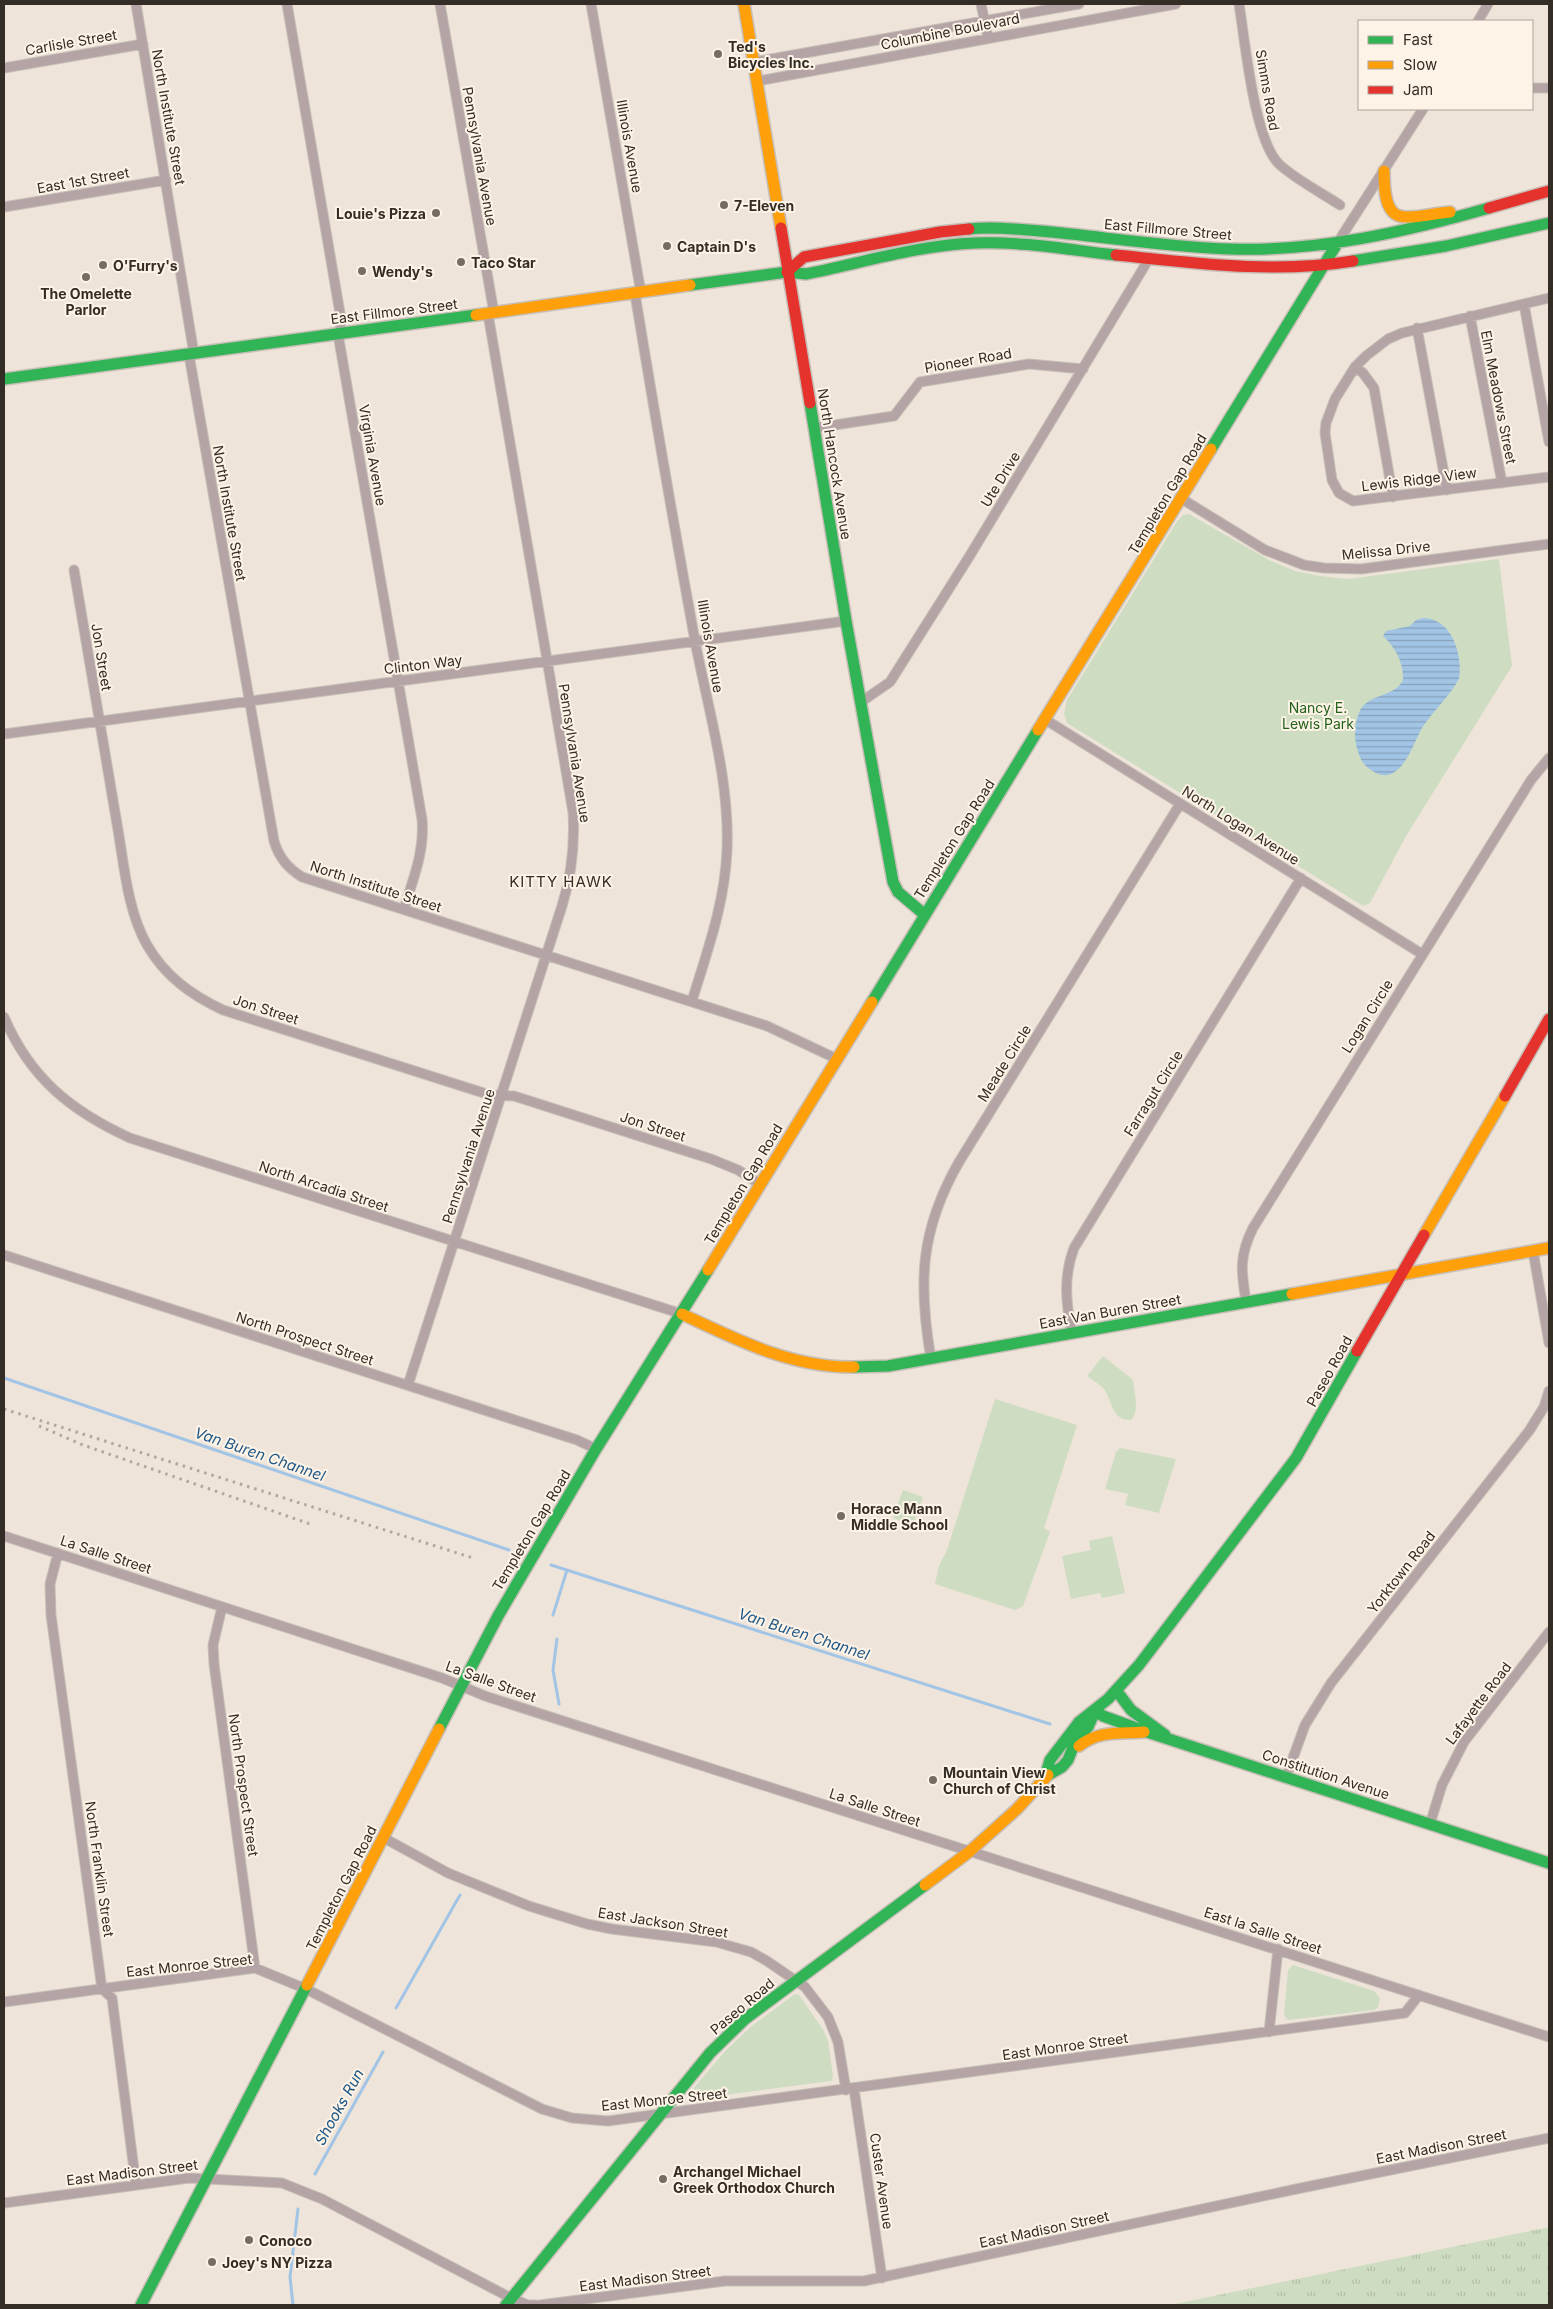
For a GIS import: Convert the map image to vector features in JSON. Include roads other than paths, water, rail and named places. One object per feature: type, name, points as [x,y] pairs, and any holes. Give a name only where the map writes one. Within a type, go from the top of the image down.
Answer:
[{"type":"street","name":"North Institute Street","points":[[136,4],[249,701],[274,842],[277,851],[286,865],[302,877],[766,1026],[837,1059]]},
{"type":"street","name":"Virginia Avenue","points":[[287,4],[341,319],[340,333],[423,833],[421,854],[404,909]]},
{"type":"street","name":"Pennsylvania Avenue","points":[[408,1385],[547,956],[568,886],[574,850],[573,812],[546,662],[440,4]]},
{"type":"street","name":"Illinois Avenue","points":[[590,4],[695,641],[724,796],[727,849],[719,910],[692,1001]]},
{"type":"street","name":"North Hancock Avenue","points":[[744,4],[758,81],[787,272],[892,882],[898,892],[925,915]]},
{"type":"street","points":[[981,4],[988,38]]},
{"type":"street","name":"Columbine Boulevard","points":[[754,62],[1078,4]]},
{"type":"street","name":"Columbine Boulevard","points":[[758,81],[1176,4]]},
{"type":"street","name":"Simms Road","points":[[1240,4],[1258,121],[1264,141],[1279,164],[1340,205]]},
{"type":"street","points":[[1479,20],[1488,4]]},
{"type":"street","name":"Carlisle Street","points":[[4,68],[142,44]]},
{"type":"street","points":[[1533,88],[1549,88]]},
{"type":"street","name":"Templeton Gap Road","points":[[141,2305],[502,1608],[596,1449],[682,1314],[1323,266],[1422,110]]},
{"type":"street","points":[[1384,171],[1383,191],[1385,204],[1393,214],[1400,218],[1416,218],[1447,212],[1483,210]]},
{"type":"street","name":"East 1st Street","points":[[4,208],[166,180]]},
{"type":"street","name":"East Fillmore Street","points":[[787,272],[804,257],[940,232],[976,228],[1015,229],[1230,249],[1257,250],[1338,242],[1428,226],[1549,191]]},
{"type":"street","name":"East Fillmore Street","points":[[4,379],[192,355],[787,272],[806,274],[943,246],[976,243],[1014,244],[1222,266],[1323,266],[1446,246],[1549,223]]},
{"type":"street","name":"Ute Drive","points":[[861,702],[890,682],[1150,257]]},
{"type":"street","name":"Lewis Ridge View","points":[[1549,298],[1417,328],[1388,339],[1377,346],[1356,367],[1335,399],[1326,423],[1325,433],[1332,480],[1339,494],[1353,500],[1393,497],[1549,477]]},
{"type":"street","points":[[1524,304],[1549,442]]},
{"type":"street","name":"Elm Meadows Street","points":[[1470,316],[1502,483]]},
{"type":"street","points":[[1417,328],[1447,490]]},
{"type":"street","name":"Pioneer Road","points":[[815,428],[894,416],[920,382],[1028,364],[1083,369]]},
{"type":"street","points":[[1356,367],[1374,388],[1393,497]]},
{"type":"street","name":"Melissa Drive","points":[[1182,498],[1265,550],[1304,565],[1324,568],[1361,569],[1549,544]]},
{"type":"street","name":"Jon Street","points":[[74,570],[99,722],[134,913],[146,943],[161,967],[171,977],[194,995],[223,1010],[490,1095],[514,1096],[711,1158],[738,1170],[760,1184]]},
{"type":"street","name":"Clinton Way","points":[[4,734],[846,621]]},
{"type":"street","name":"North Logan Avenue","points":[[1046,720],[1422,954]]},
{"type":"street","name":"Logan Circle","points":[[1246,1301],[1241,1266],[1243,1252],[1250,1235],[1531,780],[1549,758]]},
{"type":"street","name":"Meade Circle","points":[[931,1359],[924,1310],[924,1268],[926,1245],[938,1203],[959,1162],[1180,804]]},
{"type":"street","name":"Farragut Circle","points":[[1072,1334],[1066,1287],[1068,1264],[1074,1248],[1301,878]]},
{"type":"street","name":"North Arcadia Street","points":[[4,1017],[20,1048],[44,1081],[65,1101],[112,1130],[130,1138],[682,1314]]},
{"type":"street","name":"Paseo Road","points":[[1045,1777],[1050,1760],[1079,1722],[1095,1711],[1139,1665],[1296,1458],[1401,1274],[1547,1026]]},
{"type":"street","name":"East Van Buren Street","points":[[682,1314],[757,1349],[815,1364],[858,1367],[888,1366],[1549,1248]]},
{"type":"street","points":[[1533,1251],[1549,1343]]},
{"type":"street","name":"North Prospect Street","points":[[4,1255],[577,1440],[596,1449]]},
{"type":"street","name":"Yorktown Road","points":[[1286,1777],[1305,1725],[1331,1683],[1529,1431],[1544,1407],[1549,1391]]},
{"type":"street","name":"La Salle Street","points":[[4,1536],[461,1685],[485,1696],[969,1852]]},
{"type":"street","name":"North Franklin Street","points":[[58,1553],[50,1584],[49,1598],[102,1989],[112,1998],[136,2185]]},
{"type":"street","name":"North Prospect Street","points":[[222,1606],[213,1645],[214,1664],[255,1968]]},
{"type":"street","name":"Lafayette Road","points":[[1430,1824],[1442,1785],[1464,1742],[1549,1632]]},
{"type":"street","points":[[1116,1690],[1120,1700],[1170,1740]]},
{"type":"street","name":"Paseo Road","points":[[508,2302],[693,2073],[723,2040],[760,2007],[969,1852],[1017,1809],[1045,1777],[1062,1767],[1068,1760],[1075,1742],[1088,1727],[1095,1711]]},
{"type":"street","name":"Constitution Avenue","points":[[1095,1711],[1103,1716],[1170,1740],[1549,1862]]},
{"type":"street","points":[[1068,1760],[1080,1745],[1096,1735],[1106,1732],[1126,1734],[1147,1732]]},
{"type":"street","name":"East Jackson Street","points":[[384,1838],[448,1873],[516,1902],[604,1927],[636,1933],[694,1939],[735,1947],[768,1961],[796,1982]]},
{"type":"street","name":"East la Salle Street","points":[[969,1852],[1549,2037]]},
{"type":"street","points":[[1269,2032],[1278,1949]]},
{"type":"street","name":"East Monroe Street","points":[[4,2002],[255,1968],[306,1989],[542,2109],[589,2121],[625,2120],[1405,2013],[1419,1995]]},
{"type":"street","name":"Custer Avenue","points":[[796,1982],[811,1993],[834,2028],[850,2089],[882,2278]]},
{"type":"street","name":"East Madison Street","points":[[540,2305],[725,2281],[851,2282],[882,2278],[1310,2186],[1549,2138]]},
{"type":"street","name":"East Madison Street","points":[[4,2203],[208,2177],[282,2183],[302,2189],[508,2302],[536,2305]]},
{"type":"water","points":[[1423,618],[1441,624],[1448,631],[1457,649],[1460,669],[1459,679],[1422,728],[1405,761],[1399,768],[1385,775],[1376,773],[1365,765],[1358,752],[1355,741],[1357,718],[1368,702],[1394,690],[1403,680],[1398,656],[1383,636],[1386,631],[1410,626],[1416,620]]},
{"type":"waterway","name":"Van Buren Channel","points":[[4,1378],[509,1550]]},
{"type":"waterway","name":"Van Buren Channel","points":[[551,1565],[1050,1724]]},
{"type":"waterway","name":"Shooks Run","points":[[553,1615],[567,1570]]},
{"type":"waterway","name":"Shooks Run","points":[[557,1639],[553,1670],[559,1704]]},
{"type":"waterway","name":"Shooks Run","points":[[396,2008],[460,1895]]},
{"type":"waterway","name":"Shooks Run","points":[[315,2174],[383,2052]]},
{"type":"waterway","name":"Shooks Run","points":[[293,2305],[290,2277],[298,2209]]},
{"type":"railway","points":[[4,1409],[473,1558]]},
{"type":"railway","points":[[39,1426],[83,1445],[310,1524]]},
{"type":"place","name":"Ted's Bicycles Inc.","points":[[718,54]]},
{"type":"place","name":"7-Eleven","points":[[724,205]]},
{"type":"place","name":"Louie's Pizza","points":[[436,213]]},
{"type":"place","name":"Captain D's","points":[[667,246]]},
{"type":"place","name":"Taco Star","points":[[461,262]]},
{"type":"place","name":"O'Furry's","points":[[103,265]]},
{"type":"place","name":"Wendy's","points":[[362,271]]},
{"type":"place","name":"The Omelette Parlor","points":[[86,277]]},
{"type":"place","name":"Horace Mann Middle School","points":[[841,1516]]},
{"type":"place","name":"Mountain View Church of Christ","points":[[933,1780]]},
{"type":"place","name":"Archangel Michael Greek Orthodox Church","points":[[663,2179]]},
{"type":"place","name":"Conoco","points":[[249,2240]]},
{"type":"place","name":"Joey's NY Pizza","points":[[212,2262]]},
{"type":"district","name":"KITTY HAWK","points":[[561,881]]},
{"type":"park label","name":"Nancy E. Lewis Park","points":[[1318,716]]}]
